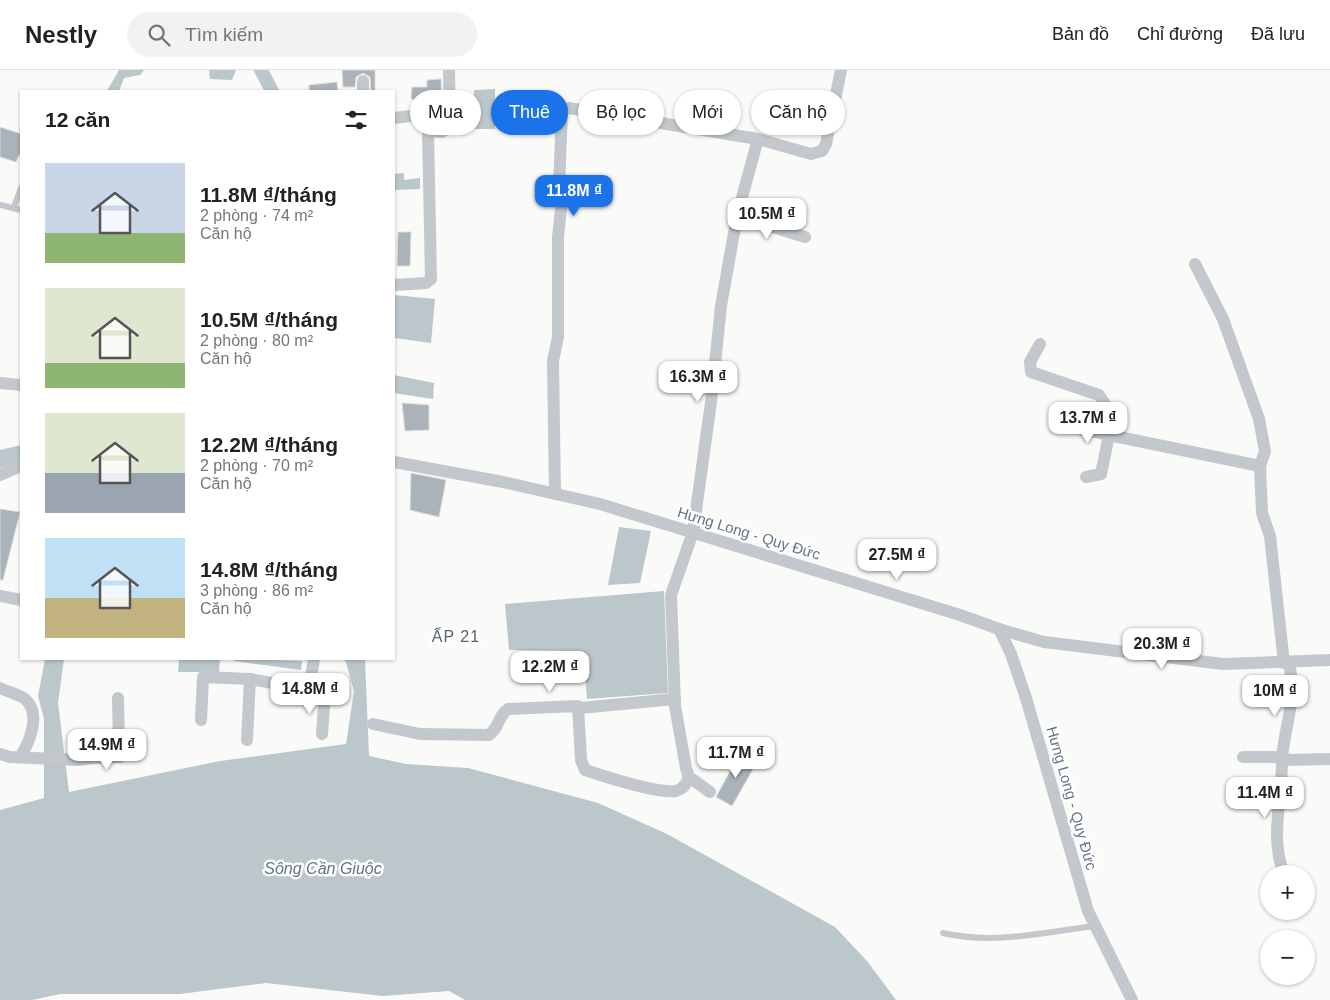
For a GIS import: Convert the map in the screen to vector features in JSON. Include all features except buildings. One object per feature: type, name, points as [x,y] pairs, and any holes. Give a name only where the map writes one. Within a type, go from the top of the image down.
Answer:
[{"type":"street","points":[[450,70],[450,90]]},
{"type":"street","points":[[555,494],[553,361],[558,337],[558,237],[561,208],[559,178],[562,110],[569,108],[758,139],[811,154],[822,151],[826,144],[841,70]]},
{"type":"street","points":[[395,118],[410,116]]},
{"type":"street","points":[[395,285],[426,283],[431,279],[428,135]]},
{"type":"street","points":[[710,792],[689,777],[686,768],[675,699],[671,595],[693,532],[712,402],[717,334],[737,216],[758,139]]},
{"type":"street","points":[[737,216],[805,237]]},
{"type":"street","points":[[1195,264],[1223,319],[1259,419],[1265,451],[1260,466],[1262,513],[1270,536],[1293,700],[1285,732],[1282,759],[1276,841],[1281,865]]},
{"type":"street","points":[[1040,344],[1030,362],[1031,372],[1098,395],[1105,404],[1110,435],[1101,474],[1086,477]]},
{"type":"street","points":[[0,383],[20,385]]},
{"type":"street","points":[[1063,425],[1260,466]]},
{"type":"street","name":"Hưng Long - Quy Đức","points":[[395,462],[600,504],[960,615],[998,629],[1011,654],[1026,698],[1088,911],[1132,1000]]},
{"type":"street","points":[[0,475],[20,466]]},
{"type":"street","points":[[0,596],[20,600]]},
{"type":"street","points":[[998,629],[1044,642],[1223,664],[1330,660]]},
{"type":"street","points":[[309,688],[314,660]]},
{"type":"street","points":[[201,720],[203,677],[250,680],[325,692],[322,734]]},
{"type":"street","points":[[247,740],[250,680]]},
{"type":"street","points":[[0,688],[23,698],[31,709],[31,735],[27,747],[20,757]]},
{"type":"street","points":[[93,758],[92,746],[119,746],[118,698]]},
{"type":"street","points":[[373,724],[420,734],[489,735],[497,729],[502,712],[508,709],[578,706],[580,708],[675,699]]},
{"type":"street","points":[[580,708],[581,760],[584,770],[654,789],[675,791],[687,783],[689,777]]},
{"type":"street","points":[[0,754],[78,760],[120,757]]},
{"type":"street","points":[[1243,757],[1330,759]]},
{"type":"lane","points":[[14,207],[20,191]]},
{"type":"lane","points":[[0,205],[20,210]]},
{"type":"lane","points":[[943,934],[962,938],[1002,939],[1095,926]]},
{"type":"water","points":[[119,70],[144,70],[140,75],[124,78],[119,90],[108,90]]},
{"type":"water","points":[[209,70],[236,70],[232,80],[210,79]]},
{"type":"water","points":[[255,70],[267,70],[277,90],[265,90]]},
{"type":"water","points":[[495,89],[491,90],[491,129],[481,129],[481,90],[474,90]]},
{"type":"water","points":[[404,173],[404,180],[420,178],[420,189],[395,190],[395,174]]},
{"type":"water","points":[[395,295],[435,299],[431,343],[395,338]]},
{"type":"water","points":[[395,375],[434,383],[433,399],[395,393]]},
{"type":"water","points":[[20,445],[20,462],[0,468],[0,450]]},
{"type":"water","points":[[619,527],[651,531],[640,583],[608,585]]},
{"type":"water","points":[[664,591],[668,693],[587,699],[583,651],[509,650],[505,604]]},
{"type":"water","name":"Sông Cần Giuộc","points":[[45,660],[64,660],[58,703],[69,792],[220,761],[346,744],[354,691],[345,660],[365,660],[369,756],[406,764],[468,768],[598,803],[667,834],[835,927],[867,961],[896,1000],[465,1000],[449,991],[383,996],[266,983],[180,994],[60,994],[32,1000],[0,1000],[0,810],[44,798],[44,719],[38,696]]},
{"type":"water","points":[[179,660],[220,660],[219,672],[178,672]]},
{"type":"water","points":[[268,660],[302,661],[301,670],[234,661]]},
{"type":"waterway","points":[[255,70],[265,90]]},
{"type":"waterway","points":[[267,70],[277,90]]},
{"type":"district","name":"ẤP 21","points":[[456,636]]}]
